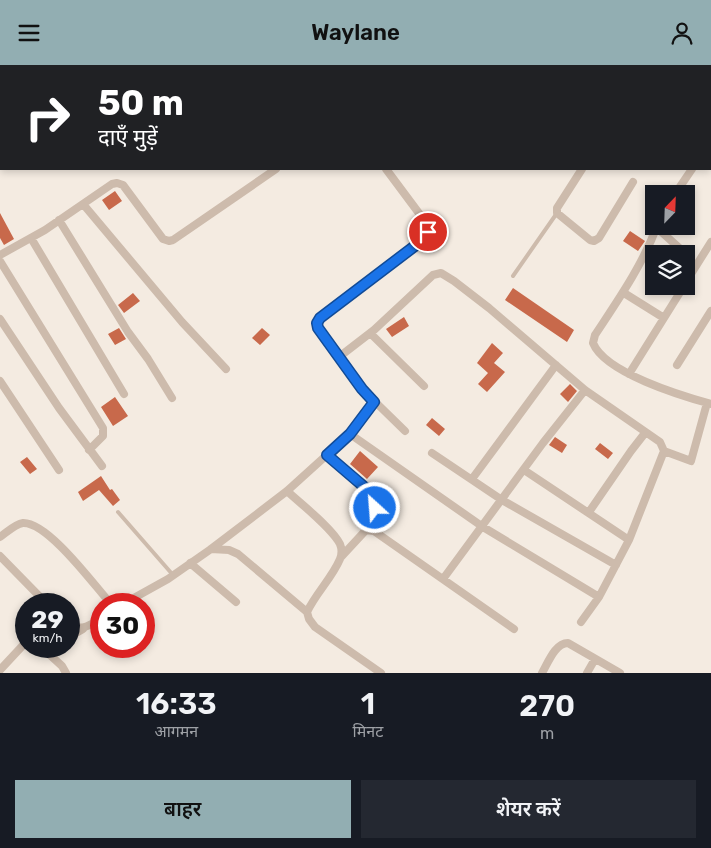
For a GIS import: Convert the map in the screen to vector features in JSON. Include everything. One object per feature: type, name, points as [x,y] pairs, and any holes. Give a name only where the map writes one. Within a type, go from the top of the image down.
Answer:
[{"type":"street","points":[[0,255],[31,238],[112,184],[118,183],[123,185],[163,239],[173,240],[275,170]]},
{"type":"street","points":[[387,170],[427,224],[428,232],[424,239],[320,318],[317,323],[318,328],[374,402],[405,431]]},
{"type":"street","points":[[581,170],[557,208],[557,213],[590,240],[594,241],[599,238],[633,182]]},
{"type":"street","points":[[682,185],[691,170]]},
{"type":"street","points":[[83,204],[182,322],[226,369]]},
{"type":"street","points":[[59,220],[128,332],[172,398]]},
{"type":"street","points":[[339,357],[370,333],[432,275],[440,273],[454,281],[489,308],[585,390],[660,443],[664,451],[691,461],[709,403],[680,395],[629,374],[600,352],[593,343],[595,335],[624,293],[649,248],[653,235]]},
{"type":"street","points":[[665,235],[676,245]]},
{"type":"street","points":[[31,238],[124,394]]},
{"type":"street","points":[[695,268],[711,242]]},
{"type":"street","points":[[0,261],[103,428],[103,436],[88,450]]},
{"type":"street","points":[[624,293],[664,318]]},
{"type":"street","points":[[629,374],[678,295]]},
{"type":"street","points":[[677,365],[711,311]]},
{"type":"street","points":[[0,319],[88,450],[102,466]]},
{"type":"street","points":[[370,333],[424,386]]},
{"type":"street","points":[[472,479],[556,365]]},
{"type":"street","points":[[0,381],[59,470]]},
{"type":"street","points":[[443,579],[585,390]]},
{"type":"street","points":[[142,593],[173,575],[211,549],[288,491],[350,434],[374,402]]},
{"type":"street","points":[[590,513],[645,433]]},
{"type":"street","points":[[350,434],[483,527],[598,597]]},
{"type":"street","points":[[581,623],[598,597],[629,540],[664,451]]},
{"type":"street","points":[[432,453],[502,500],[616,565]]},
{"type":"street","points":[[307,612],[341,557],[366,530],[375,508],[376,497],[327,455]]},
{"type":"street","points":[[524,470],[629,540]]},
{"type":"street","points":[[288,491],[332,533],[339,542],[342,550],[341,557]]},
{"type":"street","points":[[0,537],[20,523],[31,524],[41,529],[57,542],[101,593]]},
{"type":"street","points":[[366,530],[377,533],[514,629]]},
{"type":"street","points":[[211,549],[229,550],[238,554],[307,612],[309,619],[315,627],[381,673]]},
{"type":"street","points":[[0,556],[36,593]]},
{"type":"street","points":[[190,563],[236,602]]},
{"type":"street","points":[[80,631],[90,626]]},
{"type":"street","points":[[542,673],[558,646],[563,643],[568,643],[620,673]]},
{"type":"street","points":[[0,670],[15,654]]},
{"type":"street","points":[[53,658],[66,673]]},
{"type":"street","points":[[587,673],[596,659]]},
{"type":"lane","points":[[513,276],[557,213]]},
{"type":"lane","points":[[118,513],[173,575]]},
{"type":"building","points":[[115,191],[122,201],[109,210],[102,200]]},
{"type":"building","points":[[0,213],[14,239],[4,245],[0,238]]},
{"type":"building","points":[[630,231],[645,241],[638,251],[623,241]]},
{"type":"building","points":[[513,288],[574,330],[567,342],[505,300]]},
{"type":"building","points":[[133,293],[140,301],[124,313],[118,305]]},
{"type":"building","points":[[404,317],[409,326],[392,337],[386,329]]},
{"type":"building","points":[[119,328],[126,339],[115,345],[108,334]]},
{"type":"building","points":[[262,328],[270,335],[260,345],[252,338]]},
{"type":"building","points":[[492,343],[503,353],[494,363],[505,372],[487,392],[478,384],[488,373],[477,363]]},
{"type":"building","points":[[570,384],[577,391],[568,402],[560,394]]},
{"type":"building","points":[[115,397],[128,416],[113,426],[101,407]]},
{"type":"building","points":[[432,418],[445,429],[439,436],[426,425]]},
{"type":"building","points":[[555,437],[567,445],[562,453],[549,445]]},
{"type":"building","points":[[600,443],[613,453],[608,459],[595,449]]},
{"type":"building","points":[[360,451],[378,467],[367,479],[350,464]]},
{"type":"building","points":[[27,457],[37,469],[30,474],[20,462]]},
{"type":"building","points":[[101,476],[110,490],[112,489],[120,500],[113,506],[99,490],[83,501],[78,492]]},
{"type":"route","points":[[375,508],[376,497],[327,455],[350,434],[374,402],[362,389],[318,328],[317,323],[320,318],[424,239],[428,232]]}]
